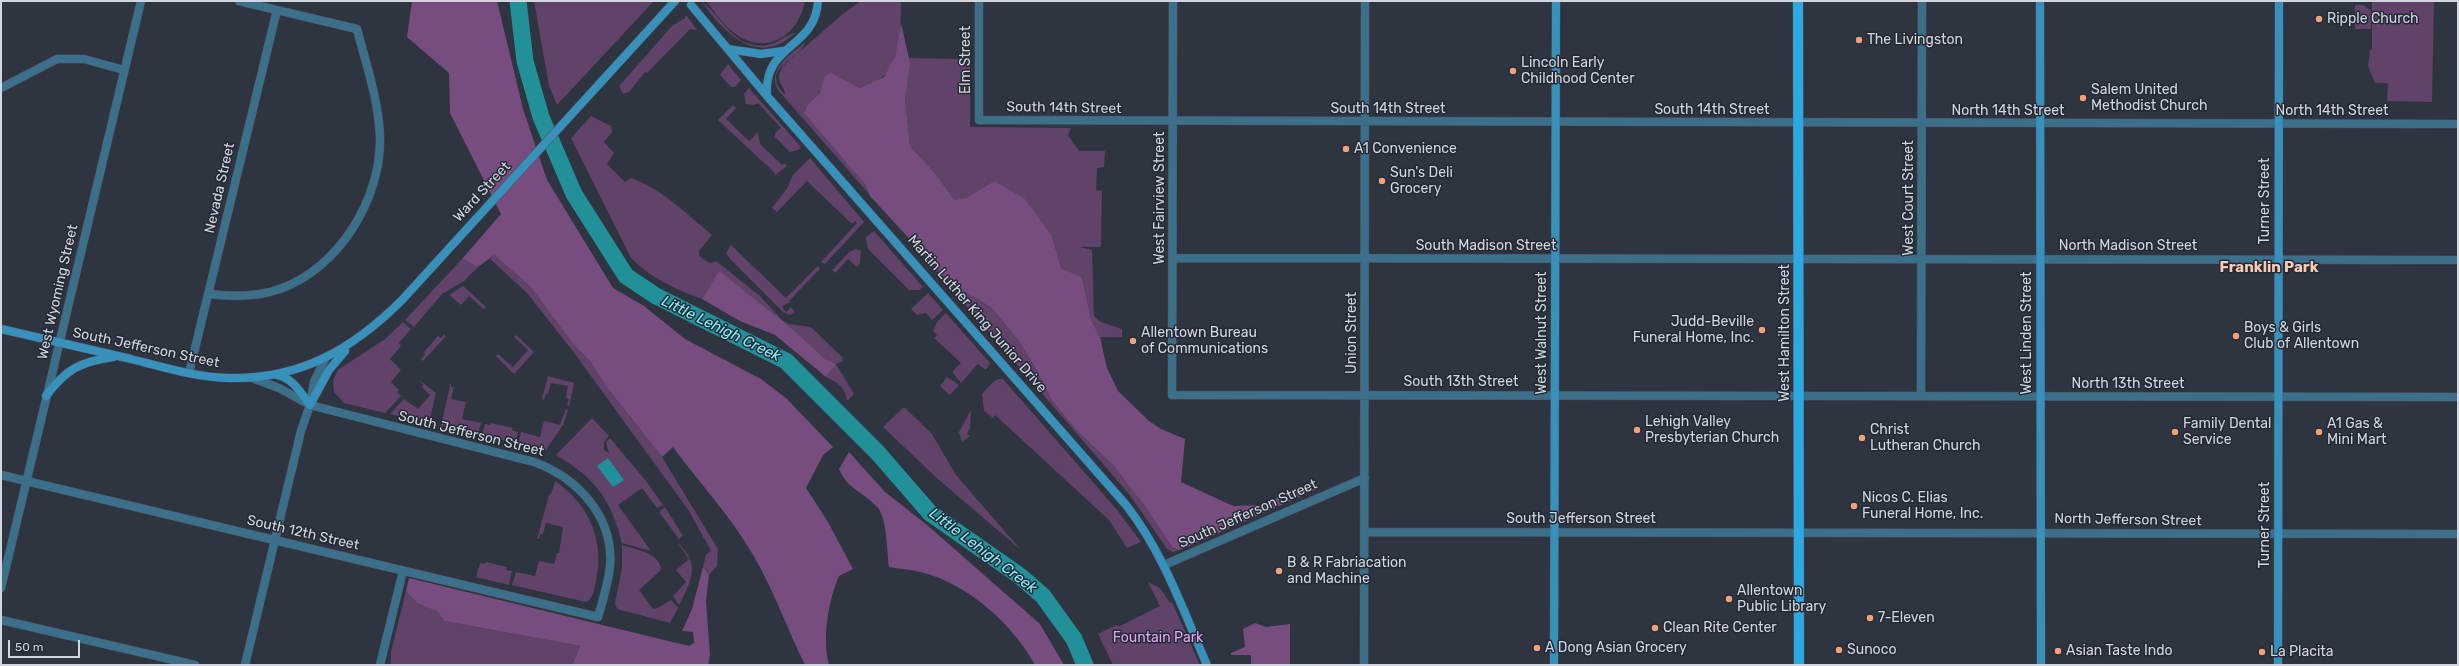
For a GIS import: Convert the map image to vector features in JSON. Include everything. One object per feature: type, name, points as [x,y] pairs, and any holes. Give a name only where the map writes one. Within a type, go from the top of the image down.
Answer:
[{"type":"main road","points":[[657,22],[669,1]]},
{"type":"main road","name":"Ward Street","points":[[287,372],[326,357],[356,341],[391,311],[675,1]]},
{"type":"main road","points":[[802,37],[810,18],[812,1]]},
{"type":"main road","points":[[767,96],[766,86],[771,68],[776,60],[810,30],[818,1]]},
{"type":"main road","name":"West Walnut Street","points":[[1554,665],[1556,1]]},
{"type":"main road","name":"West Hamilton Street","points":[[1798,1],[1799,665]]},
{"type":"main road","name":"West Linden Street","points":[[2040,1],[2041,665]]},
{"type":"main road","name":"Turner Street","points":[[2278,665],[2279,1]]},
{"type":"main road","name":"Martin Luther King Junior Drive","points":[[691,5],[767,96],[1126,504],[1139,521],[1164,566],[1207,665]]},
{"type":"main road","points":[[728,50],[761,54],[786,51]]},
{"type":"main road","name":"South Jefferson Street","points":[[1,329],[189,373],[228,378],[287,372]]},
{"type":"main road","points":[[272,374],[288,378],[310,405],[336,361],[356,341]]},
{"type":"main road","points":[[46,396],[59,379],[73,368],[87,361],[119,356]]},
{"type":"street","name":"West Wyoming Street","points":[[1,588],[141,1]]},
{"type":"street","points":[[209,294],[245,296],[284,287],[314,269],[327,258],[353,227],[362,212],[376,174],[380,140],[379,116],[357,29],[239,1]]},
{"type":"street","name":"Elm Street","points":[[979,1],[979,120]]},
{"type":"street","name":"West Fairview Street","points":[[1172,395],[1173,1]]},
{"type":"street","name":"Union Street","points":[[1364,665],[1365,1]]},
{"type":"street","name":"West Court Street","points":[[1922,1],[1922,396]]},
{"type":"street","name":"Nevada Street","points":[[189,373],[277,10]]},
{"type":"street","points":[[1,88],[57,59],[84,59],[124,70]]},
{"type":"street","name":"South 14th Street","points":[[979,120],[1798,124]]},
{"type":"street","name":"North 14th Street","points":[[1798,124],[2458,124]]},
{"type":"street","name":"South Madison Street","points":[[1173,258],[1799,259]]},
{"type":"street","name":"North Madison Street","points":[[1799,259],[2458,260]]},
{"type":"street","points":[[245,665],[301,431],[310,405],[314,382],[326,357]]},
{"type":"street","name":"South Jefferson Street","points":[[245,377],[265,382],[310,405],[534,462],[562,474],[574,483],[593,505],[606,533],[610,565],[608,582],[598,617]]},
{"type":"street","name":"South 13th Street","points":[[1172,395],[1798,396]]},
{"type":"street","name":"North 13th Street","points":[[1798,396],[2458,397]]},
{"type":"street","name":"South 12th Street","points":[[1,475],[598,617]]},
{"type":"street","name":"South Jefferson Street","points":[[1164,566],[1365,478]]},
{"type":"street","name":"South Jefferson Street","points":[[1365,532],[1798,533]]},
{"type":"street","name":"North Jefferson Street","points":[[1798,533],[2040,532],[2458,534]]},
{"type":"street","points":[[380,665],[403,571]]},
{"type":"street","points":[[1,620],[195,665]]},
{"type":"green space","points":[[534,1],[654,1],[557,105],[549,86]]},
{"type":"green space","points":[[701,1],[730,31],[745,42],[755,45],[767,45],[795,33],[781,43],[767,47],[754,47],[742,42],[730,34],[719,24]]},
{"type":"green space","points":[[706,1],[805,1],[802,13],[789,32],[771,42],[760,43],[749,41],[733,32],[720,20]]},
{"type":"green space","points":[[861,1],[901,1],[900,30],[893,63],[882,77],[860,88],[831,74],[820,93],[809,103],[865,184],[869,194],[778,90],[775,82],[775,75],[782,63],[805,42],[802,49],[778,70],[776,77],[778,85],[785,95],[785,91],[779,79],[780,71],[783,66],[844,13]]},
{"type":"green space","points":[[2372,1],[2434,2],[2432,102],[2387,101],[2388,83],[2375,83],[2368,66],[2370,50],[2372,50]]},
{"type":"green space","points":[[2355,5],[2364,5],[2371,11],[2371,29],[2355,29]]},
{"type":"green space","points":[[686,15],[697,30],[690,29],[647,73],[645,72],[629,92],[623,94],[619,86],[672,26],[685,18]]},
{"type":"green space","points":[[961,51],[969,51],[970,55],[970,127],[1071,128],[1068,135],[1079,151],[1105,151],[1104,167],[1097,168],[1096,190],[1102,191],[1101,247],[1079,247],[1092,250],[1094,316],[1101,322],[1122,329],[1122,337],[1100,337],[1091,320],[1082,277],[1061,268],[1052,236],[994,181],[966,198],[954,201],[935,173],[910,146],[905,98],[908,58],[960,59]]},
{"type":"green space","points":[[728,64],[741,80],[735,87],[731,87],[720,75]]},
{"type":"green space","points":[[749,88],[801,147],[798,150],[790,152],[775,137],[775,133],[781,128],[758,103],[754,105],[746,104],[744,94]]},
{"type":"green space","points":[[733,105],[736,108],[726,119],[749,141],[758,132],[760,144],[782,165],[784,163],[787,166],[774,176],[775,173],[718,120]]},
{"type":"green space","points":[[591,116],[611,126],[612,132],[604,142],[614,153],[607,164],[625,182],[631,178],[653,189],[674,203],[712,235],[699,251],[699,256],[710,263],[716,261],[759,295],[782,320],[789,324],[811,327],[842,357],[843,361],[836,364],[825,359],[795,331],[719,272],[702,299],[682,291],[655,277],[631,258],[571,138]]},
{"type":"green space","points":[[810,158],[864,222],[825,264],[821,262],[857,223],[855,221],[852,224],[807,181],[777,212],[772,208],[788,187],[793,175]]},
{"type":"green space","points":[[874,231],[923,287],[919,290],[909,290],[868,249],[866,237]]},
{"type":"green space","points":[[731,245],[786,298],[818,266],[820,269],[789,301],[791,303],[787,303],[782,307],[786,312],[791,307],[795,312],[790,315],[783,312],[730,259],[726,253]]},
{"type":"green space","points":[[856,249],[861,251],[860,263],[857,267],[848,259],[835,273],[832,270],[849,252]]},
{"type":"green space","points":[[494,255],[530,286],[573,344],[591,362],[605,385],[662,457],[718,549],[717,566],[709,575],[703,567],[706,554],[711,551],[689,511],[572,350],[527,293],[490,259]]},
{"type":"green space","points":[[925,258],[949,282],[992,308],[1018,340],[1036,369],[1052,401],[1079,433],[1113,465],[1147,509],[1172,547],[1178,550],[1185,548],[1173,552],[1167,549],[1129,494]]},
{"type":"green space","points":[[462,259],[478,267],[464,281],[442,294],[414,327],[405,320]]},
{"type":"green space","points":[[463,286],[486,307],[484,309],[469,296],[461,305],[449,295]]},
{"type":"green space","points":[[928,293],[943,310],[932,320],[926,313],[917,315],[911,309]]},
{"type":"green space","points":[[946,313],[990,363],[986,370],[978,364],[961,383],[952,372],[961,363],[934,338],[937,335],[933,331],[937,322]]},
{"type":"green space","points":[[403,322],[411,329],[399,343],[401,346],[390,359],[401,370],[391,382],[399,390],[397,392],[401,396],[385,413],[344,403],[334,392],[333,380],[338,370],[385,339]]},
{"type":"green space","points":[[444,334],[446,336],[423,361],[421,359],[425,354],[424,352],[438,336],[441,338]]},
{"type":"green space","points":[[516,335],[534,352],[514,374],[496,356],[498,354],[513,367],[528,350],[514,337]]},
{"type":"green space","points":[[836,364],[854,394],[847,401],[843,389],[834,381],[826,377]]},
{"type":"green space","points":[[548,376],[574,383],[569,406],[567,405],[569,399],[566,398],[568,386],[551,383],[548,394],[546,394],[544,400],[542,399]]},
{"type":"green space","points":[[947,377],[959,385],[950,395],[940,386]]},
{"type":"green space","points":[[998,379],[1003,379],[1118,511],[1141,542],[1127,548],[1109,520],[995,415],[993,418],[984,411],[982,394]]},
{"type":"green space","points":[[419,380],[436,393],[429,423],[390,414],[404,399],[418,409],[430,395],[422,387],[423,385]]},
{"type":"green space","points":[[451,381],[451,387],[454,387],[451,399],[466,402],[462,419],[481,423],[478,434],[441,426]]},
{"type":"green space","points":[[904,407],[932,434],[956,475],[1021,550],[939,480],[883,427]]},
{"type":"green space","points":[[566,409],[568,410],[563,425],[545,451],[518,444],[521,432],[540,437],[544,421],[560,425]]},
{"type":"green space","points":[[971,410],[970,428],[967,434],[970,436],[962,442],[959,432]]},
{"type":"green space","points":[[592,418],[609,436],[604,442],[604,450],[609,453],[606,442],[610,438],[646,481],[663,505],[657,508],[642,488],[618,505],[651,551],[622,543],[613,514],[600,491],[581,472],[556,455]]},
{"type":"green space","points":[[491,423],[513,428],[512,430],[518,432],[515,443],[482,435],[485,424],[490,425]]},
{"type":"green space","points":[[555,481],[567,490],[585,512],[592,525],[596,538],[598,566],[596,581],[592,596],[586,602],[512,585],[516,572],[535,576],[539,561],[554,564],[557,553],[559,553],[563,527],[546,523],[543,534],[540,534],[539,539],[537,539],[549,495],[551,494]]},
{"type":"green space","points":[[665,507],[683,536],[679,539],[659,512]]},
{"type":"green space","points":[[678,543],[686,552],[692,565],[689,585],[679,605],[673,596],[686,582],[676,570],[689,559]]},
{"type":"green space","points":[[622,545],[652,555],[660,564],[661,570],[639,590],[653,609],[658,608],[671,600],[678,608],[670,623],[617,609],[615,603],[622,568]]},
{"type":"green space","points":[[486,562],[507,567],[506,570],[512,571],[509,585],[476,577],[480,563],[486,564]]},
{"type":"green space","name":"Fountain Park","points":[[1148,582],[1160,588],[1170,603],[1172,602],[1200,665],[1113,665],[1098,634],[1116,625],[1120,626],[1160,606]]},
{"type":"green space","points":[[406,591],[417,603],[438,612],[444,621],[580,646],[572,665],[391,665],[391,652]]},
{"type":"shaded area","points":[[412,1],[497,1],[523,109],[547,180],[613,288],[644,306],[685,339],[761,379],[787,399],[833,447],[823,455],[806,488],[828,522],[853,569],[839,576],[829,608],[826,643],[829,665],[805,665],[761,568],[725,513],[673,447],[662,457],[605,385],[591,362],[573,344],[530,286],[494,255],[478,267],[462,259],[501,214],[450,113],[449,73],[407,37]]},
{"type":"shaded area","points":[[901,23],[910,63],[905,98],[910,146],[935,173],[954,200],[966,198],[994,181],[1024,198],[1052,236],[1061,268],[1082,277],[1091,320],[1100,337],[1107,368],[1118,391],[1149,421],[1161,429],[1185,439],[1181,482],[1233,506],[1266,505],[1286,492],[1319,488],[1185,548],[1178,550],[1172,547],[1147,509],[1113,465],[1079,433],[1052,401],[1036,369],[1018,340],[992,308],[949,282],[870,196],[865,184],[804,113],[809,103],[820,93],[825,76],[831,73],[860,88],[884,77],[895,57]]},
{"type":"shaded area","points":[[719,271],[795,331],[825,359],[836,364],[826,377],[775,335],[740,321],[702,299]]},
{"type":"shaded area","points":[[849,452],[885,492],[927,525],[1040,624],[1064,665],[1035,665],[1026,650],[1003,622],[975,598],[960,588],[928,574],[889,567],[885,528],[881,513],[873,503],[847,482],[839,469]]},
{"type":"shaded area","points":[[703,567],[709,575],[706,601],[710,655],[708,665],[572,665],[580,646],[444,621],[438,612],[417,603],[406,591],[409,578],[689,646],[694,643],[693,632],[682,631],[692,609]]},
{"type":"shaded area","points":[[1255,623],[1266,627],[1290,624],[1290,665],[1251,665],[1251,655],[1231,655],[1231,653],[1245,647],[1243,629]]},
{"type":"water","points":[[608,458],[624,480],[613,487],[597,466]]},
{"type":"waterway","name":"Little Lehigh Creek","points":[[518,1],[525,61],[541,117],[574,194],[626,276],[656,296],[786,361],[878,453],[930,513],[1020,576],[1043,596],[1074,639],[1085,665]]},
{"type":"place","name":"Ripple Church","points":[[2319,19]]},
{"type":"place","name":"The Livingston","points":[[1859,40]]},
{"type":"place","name":"Lincoln Early Childhood Center","points":[[1513,71]]},
{"type":"place","name":"Salem United Methodist Church","points":[[2083,98]]},
{"type":"place","name":"A1 Convenience","points":[[1346,149]]},
{"type":"place","name":"Sun's Deli Grocery","points":[[1382,181]]},
{"type":"place","name":"Judd-Beville Funeral Home, Inc.","points":[[1762,330]]},
{"type":"place","name":"Boys & Girls Club of Allentown","points":[[2236,336]]},
{"type":"place","name":"Allentown Bureau of Communications","points":[[1133,341]]},
{"type":"place","name":"Lehigh Valley Presbyterian Church","points":[[1637,430]]},
{"type":"place","name":"Family Dental Service","points":[[2175,432]]},
{"type":"place","name":"A1 Gas & Mini Mart","points":[[2319,432]]},
{"type":"place","name":"Christ Lutheran Church","points":[[1862,438]]},
{"type":"place","name":"Nicos C. Elias Funeral Home, Inc.","points":[[1854,506]]},
{"type":"place","name":"B & R Fabriacation and Machine","points":[[1279,571]]},
{"type":"place","name":"Allentown Public Library","points":[[1729,599]]},
{"type":"place","name":"7-Eleven","points":[[1870,618]]},
{"type":"place","name":"Clean Rite Center","points":[[1655,628]]},
{"type":"place","name":"A Dong Asian Grocery","points":[[1537,648]]},
{"type":"place","name":"Sunoco","points":[[1839,650]]},
{"type":"place","name":"Asian Taste Indo","points":[[2058,651]]},
{"type":"place","name":"La Placita","points":[[2262,652]]},
{"type":"district","name":"Franklin Park","points":[[2269,268]]}]
